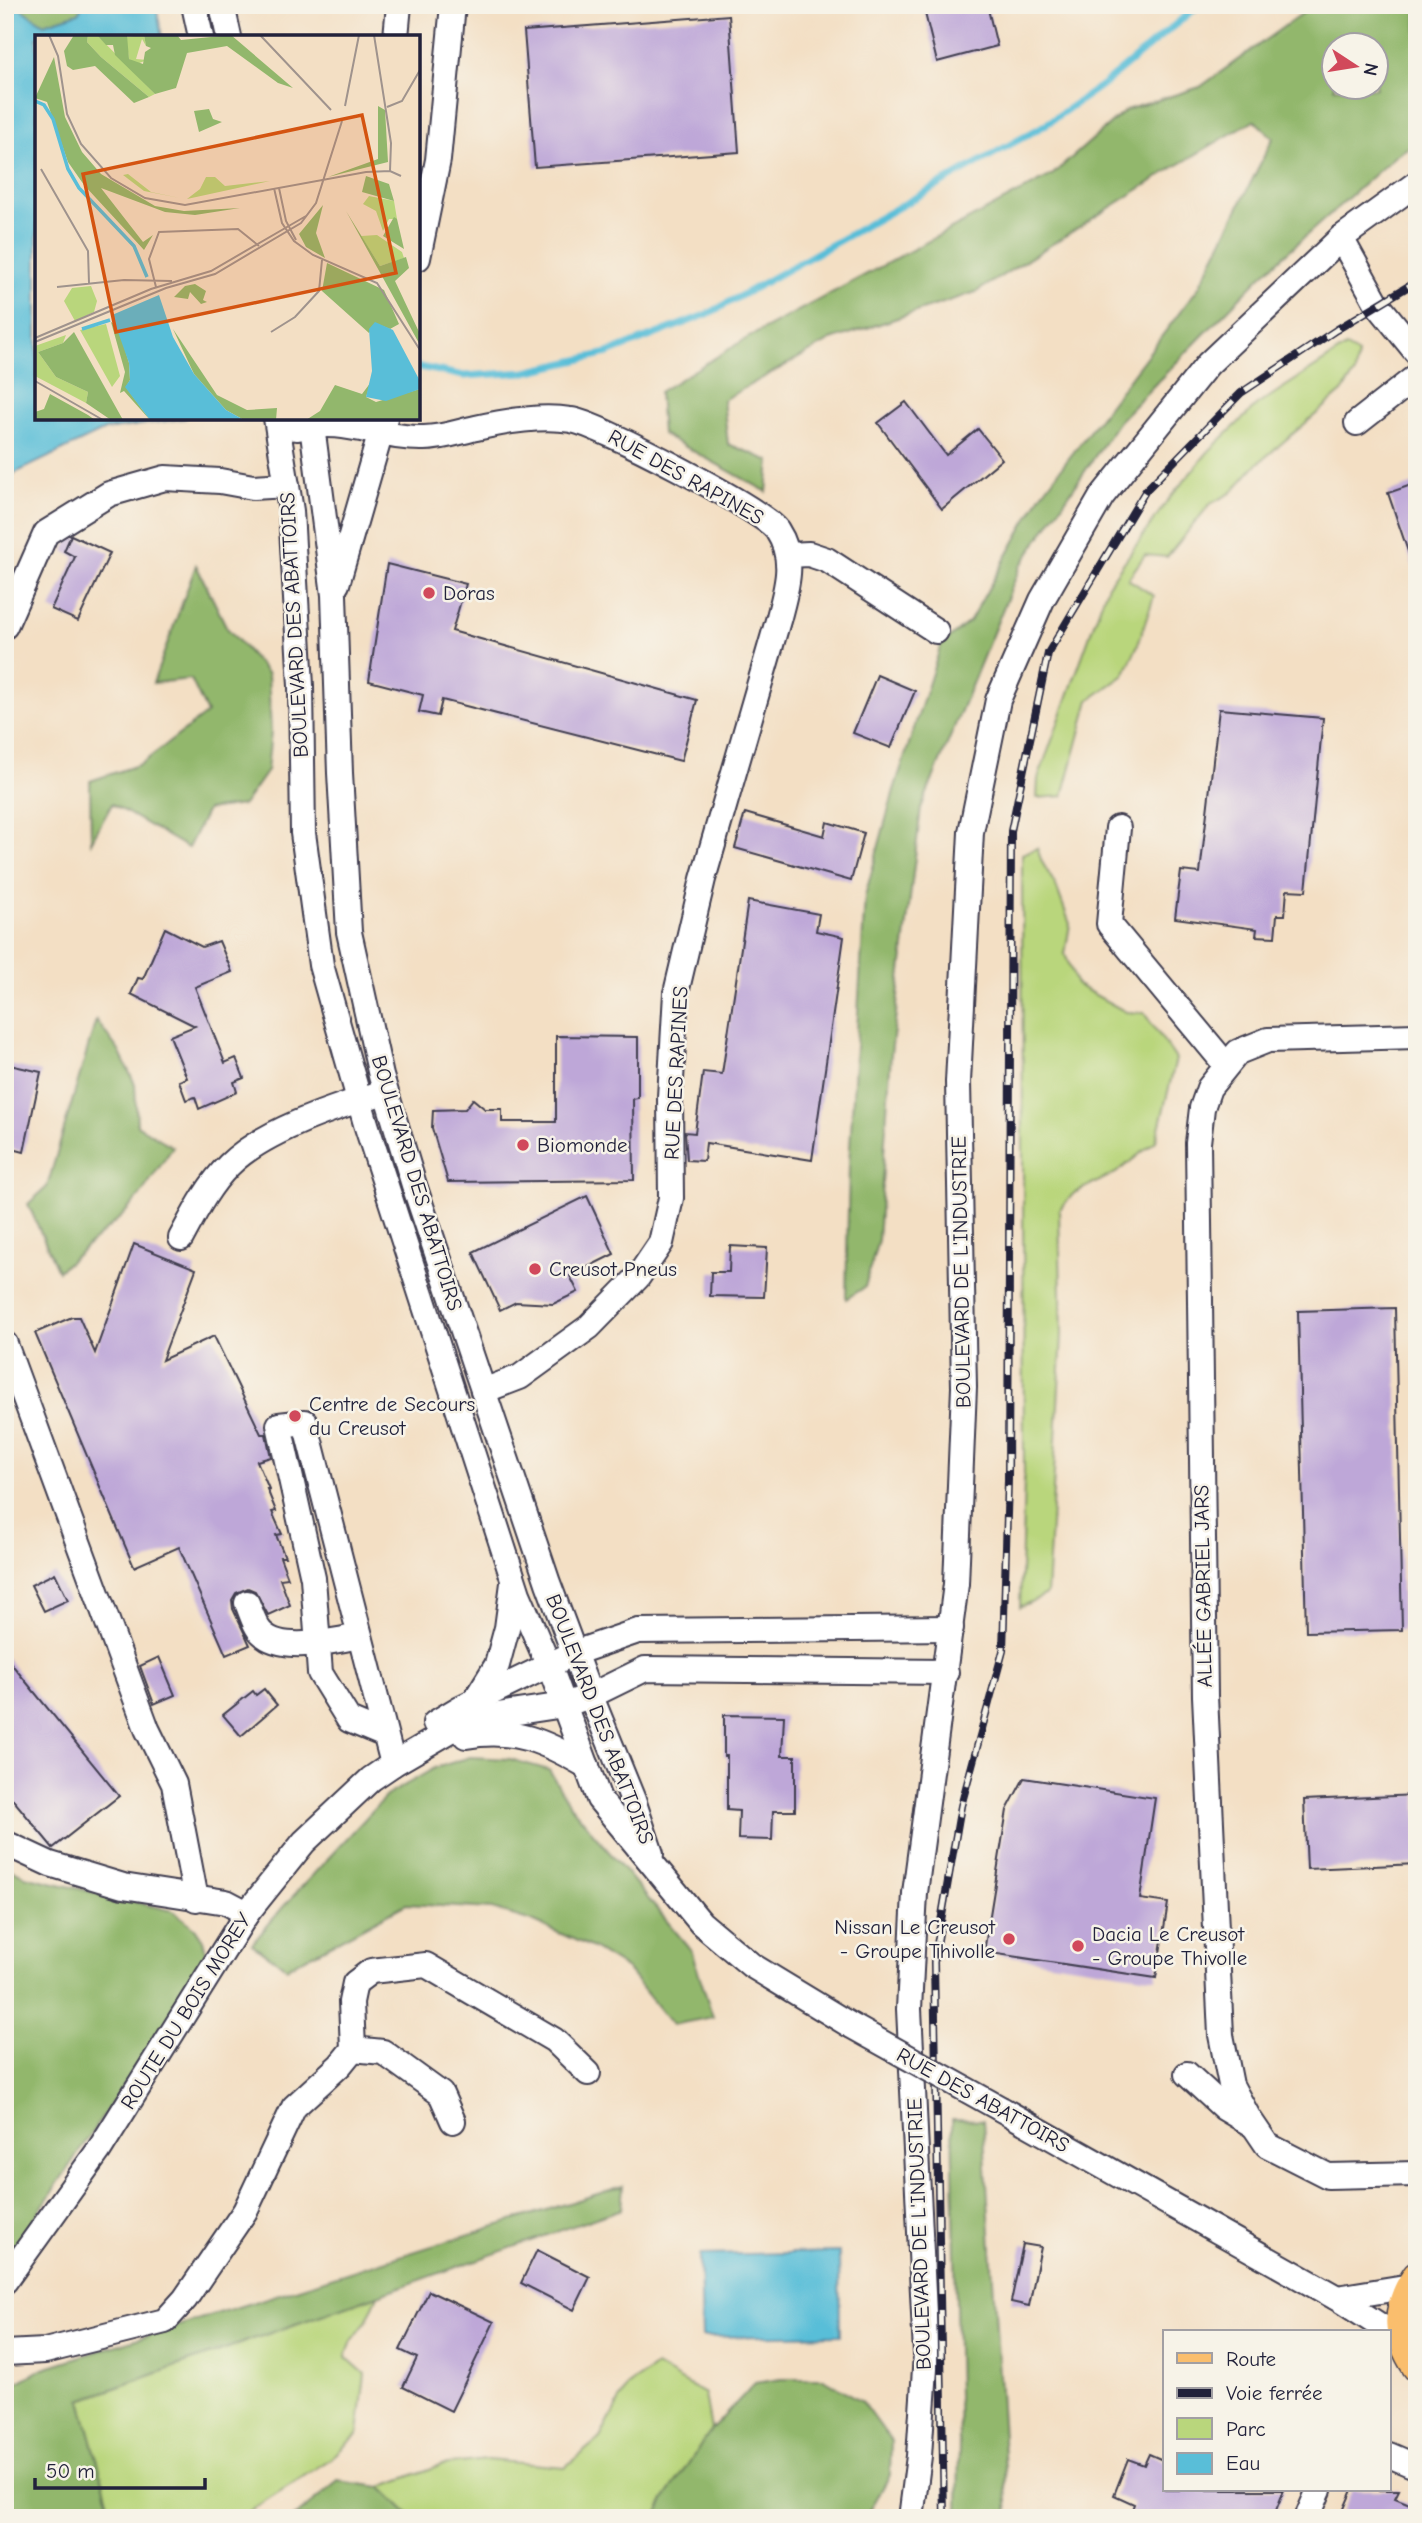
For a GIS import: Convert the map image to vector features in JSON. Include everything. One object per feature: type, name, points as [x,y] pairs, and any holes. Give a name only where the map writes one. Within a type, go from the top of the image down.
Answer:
[{"type":"main road","points":[[1410,2353],[1401,2331],[1401,2311],[1414,2282]]},
{"type":"street","points":[[194,5],[201,35]]},
{"type":"street","points":[[222,5],[229,35]]},
{"type":"street","points":[[396,35],[399,5]]},
{"type":"street","points":[[420,235],[426,167],[453,5]]},
{"type":"street","name":"BOULEVARD DE L'INDUSTRIE","points":[[911,2518],[919,2456],[926,2354],[910,1996],[915,1893],[957,1584],[964,1387],[958,1082],[971,832],[998,700],[1042,600],[1101,496],[1208,364],[1341,238],[1417,183]]},
{"type":"street","points":[[1341,238],[1378,305],[1417,353]]},
{"type":"street","points":[[1357,423],[1417,376]]},
{"type":"street","name":"RUE DES RAPINES","points":[[277,426],[312,422],[383,426],[401,437],[448,436],[516,420],[572,419],[613,434],[747,508],[776,528],[788,555],[790,576],[703,879],[676,993],[670,1097],[671,1198],[661,1243],[638,1277],[589,1327],[520,1377],[483,1391]]},
{"type":"street","name":"BOULEVARD DES ABATTOIRS","points":[[312,422],[334,595],[349,932],[386,1092],[483,1391],[574,1653],[633,1800],[656,1868]]},
{"type":"street","name":"BOULEVARD DES ABATTOIRS","points":[[277,426],[291,511],[301,686],[303,833],[321,965],[359,1100],[514,1579],[599,1799],[656,1868]]},
{"type":"street","points":[[334,595],[383,426]]},
{"type":"street","points":[[5,626],[46,533],[109,494],[165,478],[220,481],[253,487],[287,485]]},
{"type":"street","points":[[788,555],[809,554],[827,560],[936,631]]},
{"type":"street","points":[[1118,828],[1109,924],[1226,1065]]},
{"type":"street","name":"ALLÉE GABRIEL JARS","points":[[1417,1036],[1268,1040],[1238,1052],[1209,1088],[1202,1108],[1198,1143],[1205,1696],[1221,2035],[1231,2085],[1267,2144],[1328,2176],[1417,2174]]},
{"type":"street","points":[[181,1238],[206,1193],[230,1164],[271,1135],[386,1092]]},
{"type":"street","points":[[5,1344],[146,1728],[174,1784],[196,1899]]},
{"type":"street","points":[[385,1735],[349,1720],[320,1673],[313,1578],[279,1425],[305,1422],[393,1765]]},
{"type":"street","name":"ROUTE DU BOIS MOREY","points":[[474,1702],[497,1665],[507,1628],[514,1579]]},
{"type":"street","points":[[247,1604],[262,1634],[281,1642],[318,1644],[359,1636]]},
{"type":"street","name":"ROUTE DU BOIS MOREY","points":[[393,1765],[411,1738],[474,1702],[574,1653],[638,1631],[951,1628]]},
{"type":"street","name":"ROUTE DU BOIS MOREY","points":[[5,2281],[99,2150],[247,1913],[304,1842],[371,1779],[460,1725],[498,1715],[564,1705],[590,1696],[645,1669],[946,1672]]},
{"type":"street","name":"ROUTE DU BOIS MOREY","points":[[431,1743],[481,1733],[507,1733],[533,1738],[587,1766]]},
{"type":"street","points":[[5,1843],[50,1864],[123,1886],[226,1902],[247,1913]]},
{"type":"street","name":"RUE DES ABATTOIRS","points":[[656,1868],[701,1923],[751,1965],[850,2025],[1337,2298],[1379,2330]]},
{"type":"street","points":[[5,2353],[45,2351],[165,2321],[185,2299],[245,2211],[294,2107],[340,2065],[353,2049],[351,2002],[355,1983],[371,1971],[426,1965],[554,2040],[588,2073]]},
{"type":"street","points":[[353,2049],[383,2052],[393,2059],[441,2094],[453,2121]]},
{"type":"street","points":[[1187,2074],[1224,2108],[1254,2126]]},
{"type":"street","points":[[1337,2298],[1414,2282]]},
{"type":"street","name":"RUE DES ABATTOIRS","points":[[1390,2338],[1410,2353]]},
{"type":"street","points":[[1390,2455],[1417,2467]]},
{"type":"street","points":[[1307,2518],[1318,2492]]},
{"type":"green space","points":[[5,5],[82,5],[79,13],[44,24],[16,6],[5,8]]},
{"type":"green space","points":[[1314,5],[1417,5],[1417,142],[1395,156],[1262,275],[1119,421],[1020,567],[921,808],[891,1054],[878,1240],[865,1287],[846,1299],[849,1164],[865,896],[894,790],[941,645],[970,621],[1041,495],[1199,287],[1273,138],[1254,120],[976,292],[831,340],[723,400],[728,444],[770,461],[767,492],[662,434],[659,392],[749,337],[1052,175],[1126,110],[1200,87]]},
{"type":"green space","points":[[1346,347],[1358,354],[1355,373],[1342,392],[1255,466],[1231,493],[1210,504],[1167,557],[1145,555],[1128,579],[1154,596],[1137,647],[1124,675],[1089,700],[1063,796],[1037,798],[1038,779],[1108,585],[1168,500],[1208,452],[1257,405]]},
{"type":"green space","points":[[196,565],[227,628],[268,674],[271,732],[267,771],[243,805],[207,810],[188,848],[112,804],[91,842],[90,781],[141,764],[207,713],[191,679],[153,683]]},
{"type":"green space","points":[[1037,848],[1056,886],[1070,924],[1065,954],[1077,985],[1126,1012],[1144,1013],[1176,1059],[1156,1141],[1116,1173],[1074,1193],[1059,1210],[1062,1335],[1047,1594],[1020,1607],[1024,1480],[1022,854]]},
{"type":"green space","points":[[96,1020],[119,1051],[135,1084],[137,1125],[173,1147],[139,1197],[122,1216],[58,1271],[28,1204],[47,1187]]},
{"type":"green space","points":[[470,1757],[510,1759],[549,1770],[570,1805],[691,1950],[713,2017],[672,2025],[627,1969],[593,1948],[532,1921],[492,1909],[406,1904],[287,1968],[252,1944],[386,1796],[435,1768]]},
{"type":"green space","points":[[5,1866],[25,1876],[173,1911],[195,1928],[203,1940],[206,1952],[201,1969],[34,2219],[5,2257]]},
{"type":"green space","points":[[952,2119],[983,2120],[1008,2518],[958,2518],[959,2442]]},
{"type":"green space","points":[[623,2186],[621,2209],[81,2400],[113,2518],[5,2518],[5,2389],[44,2368]]},
{"type":"green space","points":[[378,2295],[346,2357],[365,2374],[358,2434],[329,2460],[257,2506],[243,2518],[113,2518],[81,2400]]},
{"type":"green space","points":[[656,2366],[705,2394],[711,2430],[664,2500],[656,2518],[413,2518],[381,2487],[440,2465],[487,2460],[565,2467],[600,2438],[627,2387]]},
{"type":"green space","points":[[781,2379],[824,2379],[862,2401],[891,2441],[890,2475],[866,2518],[656,2518],[664,2500],[711,2430],[755,2383]]},
{"type":"green space","points":[[338,2481],[381,2487],[413,2518],[294,2518]]},
{"type":"water","points":[[82,5],[156,5],[162,35],[35,35],[35,420],[173,420],[105,430],[5,478],[5,8],[16,6],[44,24],[79,13]]},
{"type":"water","points":[[839,2252],[840,2335],[702,2337],[700,2255]]},
{"type":"building","points":[[923,5],[987,5],[997,46],[937,62]]},
{"type":"building","points":[[729,15],[739,152],[535,167],[524,31]]},
{"type":"building","points":[[906,402],[946,455],[978,429],[1002,459],[942,509],[878,423]]},
{"type":"building","points":[[1417,483],[1417,568],[1414,569],[1388,493]]},
{"type":"building","points":[[71,535],[110,553],[78,621],[51,609],[75,557],[64,551]]},
{"type":"building","points":[[387,564],[466,584],[452,631],[697,700],[681,761],[442,700],[438,716],[419,712],[423,695],[369,681]]},
{"type":"building","points":[[877,675],[915,691],[891,748],[853,733]]},
{"type":"building","points":[[1219,709],[1323,718],[1306,891],[1287,890],[1285,915],[1277,915],[1275,937],[1256,936],[1257,929],[1175,918],[1181,871],[1200,873]]},
{"type":"building","points":[[745,813],[824,836],[827,822],[864,833],[851,881],[735,848]]},
{"type":"building","points":[[748,901],[819,914],[816,931],[844,937],[812,1160],[706,1143],[704,1161],[687,1160],[685,1132],[695,1133],[703,1072],[722,1074]]},
{"type":"building","points":[[165,928],[202,947],[219,941],[232,972],[195,987],[225,1063],[236,1058],[244,1078],[234,1082],[237,1092],[199,1109],[195,1097],[186,1100],[179,1081],[187,1078],[170,1036],[195,1026],[131,994],[138,978],[143,979]]},
{"type":"building","points":[[556,1036],[638,1037],[638,1098],[633,1099],[634,1180],[448,1182],[432,1128],[433,1110],[465,1109],[473,1099],[485,1109],[502,1109],[502,1122],[556,1122]]},
{"type":"building","points":[[5,1064],[41,1072],[24,1152],[5,1147]]},
{"type":"building","points":[[587,1196],[614,1254],[570,1276],[578,1292],[553,1304],[516,1302],[500,1310],[473,1252]]},
{"type":"building","points":[[134,1244],[196,1269],[162,1360],[214,1336],[261,1434],[266,1434],[271,1457],[257,1461],[276,1511],[272,1512],[282,1534],[276,1535],[285,1557],[280,1557],[288,1578],[280,1579],[290,1605],[268,1615],[255,1591],[248,1588],[236,1593],[232,1600],[233,1609],[250,1645],[226,1655],[179,1547],[134,1567],[35,1333],[72,1317],[79,1317],[95,1353]]},
{"type":"building","points":[[730,1246],[767,1248],[764,1297],[710,1296],[711,1272],[729,1272]]},
{"type":"building","points":[[1395,1308],[1402,1630],[1306,1632],[1298,1311]]},
{"type":"building","points":[[55,1573],[68,1600],[44,1611],[31,1585]]},
{"type":"building","points":[[5,1656],[119,1796],[53,1848],[5,1790]]},
{"type":"building","points":[[159,1657],[175,1695],[154,1704],[140,1666]]},
{"type":"building","points":[[264,1689],[277,1705],[241,1736],[223,1715],[253,1691],[256,1695]]},
{"type":"building","points":[[724,1715],[784,1716],[782,1756],[795,1756],[795,1811],[773,1811],[772,1840],[738,1839],[739,1811],[727,1810]]},
{"type":"building","points":[[1024,1778],[1155,1798],[1140,1899],[1168,1903],[1156,1978],[984,1952],[1007,1810]]},
{"type":"building","points":[[1417,1795],[1417,1864],[1307,1869],[1304,1800]]},
{"type":"building","points":[[1023,2244],[1041,2247],[1029,2306],[1011,2302]]},
{"type":"building","points":[[537,2250],[590,2277],[574,2310],[521,2283]]},
{"type":"building","points":[[429,2291],[494,2322],[451,2411],[403,2387],[417,2358],[400,2350]]},
{"type":"building","points":[[1149,2454],[1163,2460],[1163,2492],[1283,2492],[1273,2518],[1129,2518],[1134,2504],[1114,2495],[1128,2459],[1144,2465]]},
{"type":"building","points":[[1399,2490],[1395,2498],[1417,2507],[1417,2518],[1340,2518],[1351,2492]]},
{"type":"waterway","points":[[420,367],[464,376],[526,372],[608,353],[710,313],[1045,125],[1105,83],[1199,5]]},
{"type":"railway","points":[[944,2518],[934,1962],[961,1806],[1003,1651],[1008,1480],[1011,831],[1048,653],[1146,490],[1241,393],[1336,330],[1417,281]]},
{"type":"place","name":"Doras","points":[[429,593]]},
{"type":"place","name":"Biomonde","points":[[523,1145]]},
{"type":"place","name":"Creusot Pneus","points":[[535,1269]]},
{"type":"place","name":"Centre de Secours du Creusot","points":[[295,1416]]},
{"type":"place","name":"Nissan Le Creusot - Groupe Thivolle","points":[[1009,1939]]},
{"type":"place","name":"Dacia Le Creusot - Groupe Thivolle","points":[[1078,1946]]}]
